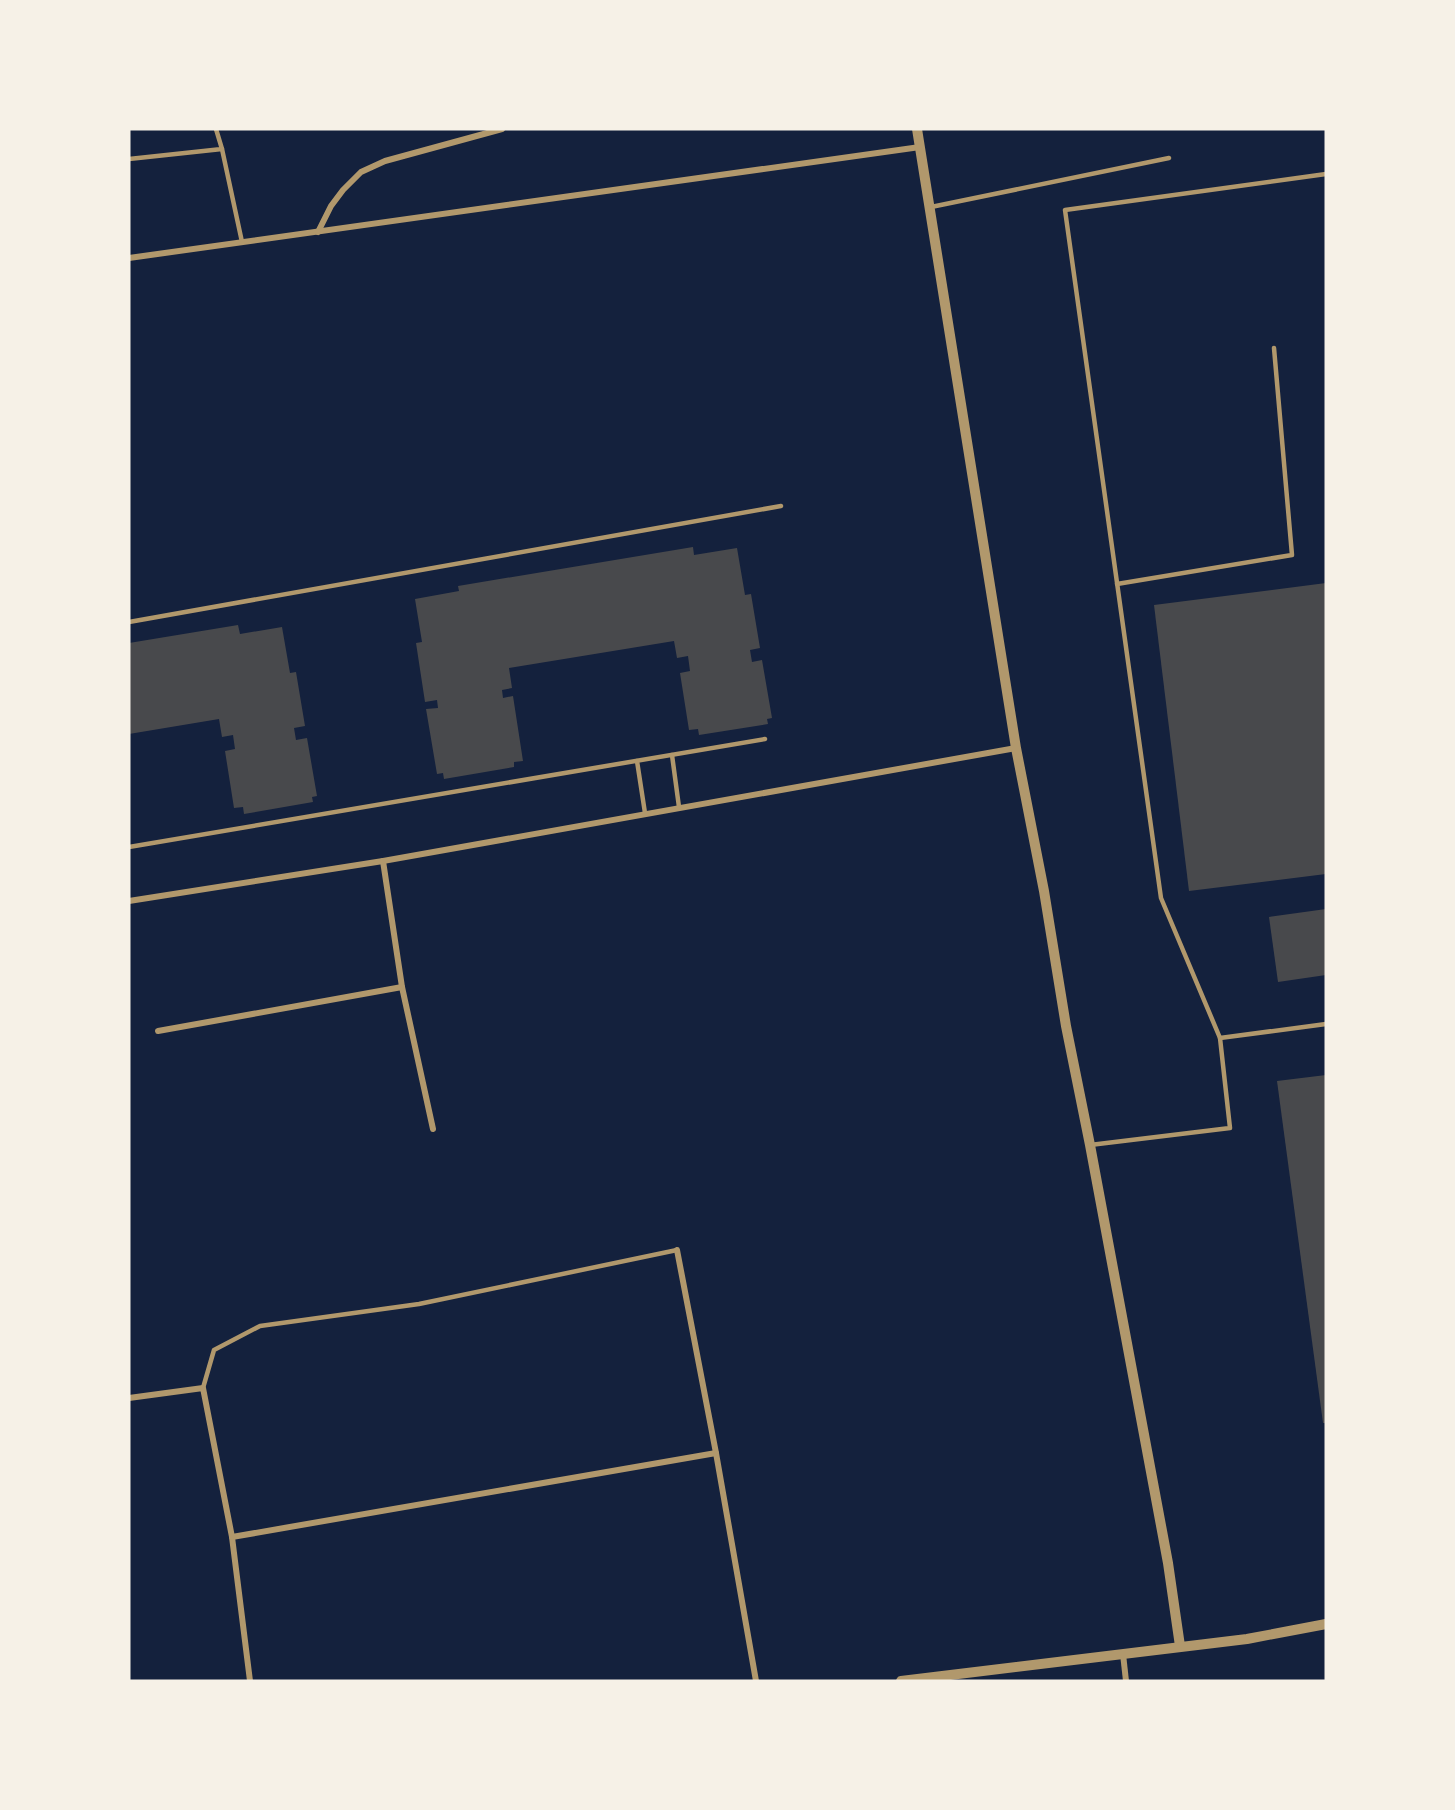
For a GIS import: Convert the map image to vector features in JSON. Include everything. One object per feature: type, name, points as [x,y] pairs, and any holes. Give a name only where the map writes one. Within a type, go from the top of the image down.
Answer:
[{"type":"street","points":[[318,232],[331,207],[361,172],[385,161],[502,129]]},
{"type":"street","points":[[917,129],[1016,748],[1044,891],[1066,1026],[1168,1563],[1180,1646]]},
{"type":"street","points":[[129,258],[920,147]]},
{"type":"street","points":[[129,901],[383,861],[1016,748]]},
{"type":"street","points":[[383,861],[402,987],[433,1129]]},
{"type":"street","points":[[158,1031],[402,987]]},
{"type":"street","points":[[676,1250],[716,1453],[756,1681]]},
{"type":"street","points":[[129,1398],[203,1388],[232,1537],[250,1681]]},
{"type":"street","points":[[232,1537],[716,1453]]},
{"type":"street","points":[[901,1681],[1247,1639],[1326,1624]]},
{"type":"street","points":[[1123,1654],[1126,1681]]},
{"type":"lane","points":[[216,129],[242,242]]},
{"type":"lane","points":[[129,159],[222,149]]},
{"type":"lane","points":[[930,207],[1169,158]]},
{"type":"lane","points":[[1090,1145],[1230,1128],[1220,1038],[1161,898],[1065,210],[1326,174]]},
{"type":"lane","points":[[1117,584],[1292,555],[1274,348]]},
{"type":"lane","points":[[129,622],[782,506]]},
{"type":"lane","points":[[129,847],[765,739]]},
{"type":"lane","points":[[672,755],[679,807]]},
{"type":"lane","points":[[637,761],[645,813]]},
{"type":"lane","points":[[1220,1038],[1326,1024]]},
{"type":"lane","points":[[203,1388],[214,1350],[260,1326],[419,1304],[676,1250]]},
{"type":"building","points":[[693,547],[694,555],[737,548],[745,595],[751,594],[760,648],[750,650],[752,662],[762,660],[772,718],[767,719],[768,724],[699,735],[698,729],[689,730],[680,673],[690,671],[688,656],[677,658],[674,641],[509,668],[512,688],[502,690],[503,698],[513,696],[523,761],[514,762],[514,767],[444,779],[443,773],[437,774],[426,709],[438,708],[437,700],[425,702],[416,643],[422,642],[415,599],[459,591],[458,586]]},
{"type":"building","points":[[1326,583],[1326,874],[1189,891],[1154,605]]},
{"type":"building","points":[[238,625],[240,634],[282,627],[290,673],[296,672],[305,726],[294,728],[296,740],[307,738],[317,796],[312,797],[313,802],[244,814],[243,807],[234,808],[225,751],[235,749],[233,735],[222,737],[219,719],[129,734],[129,643]]},
{"type":"building","points":[[1326,909],[1326,975],[1278,982],[1269,917]]},
{"type":"building","points":[[1326,1075],[1326,1423],[1323,1423],[1277,1081]]}]
